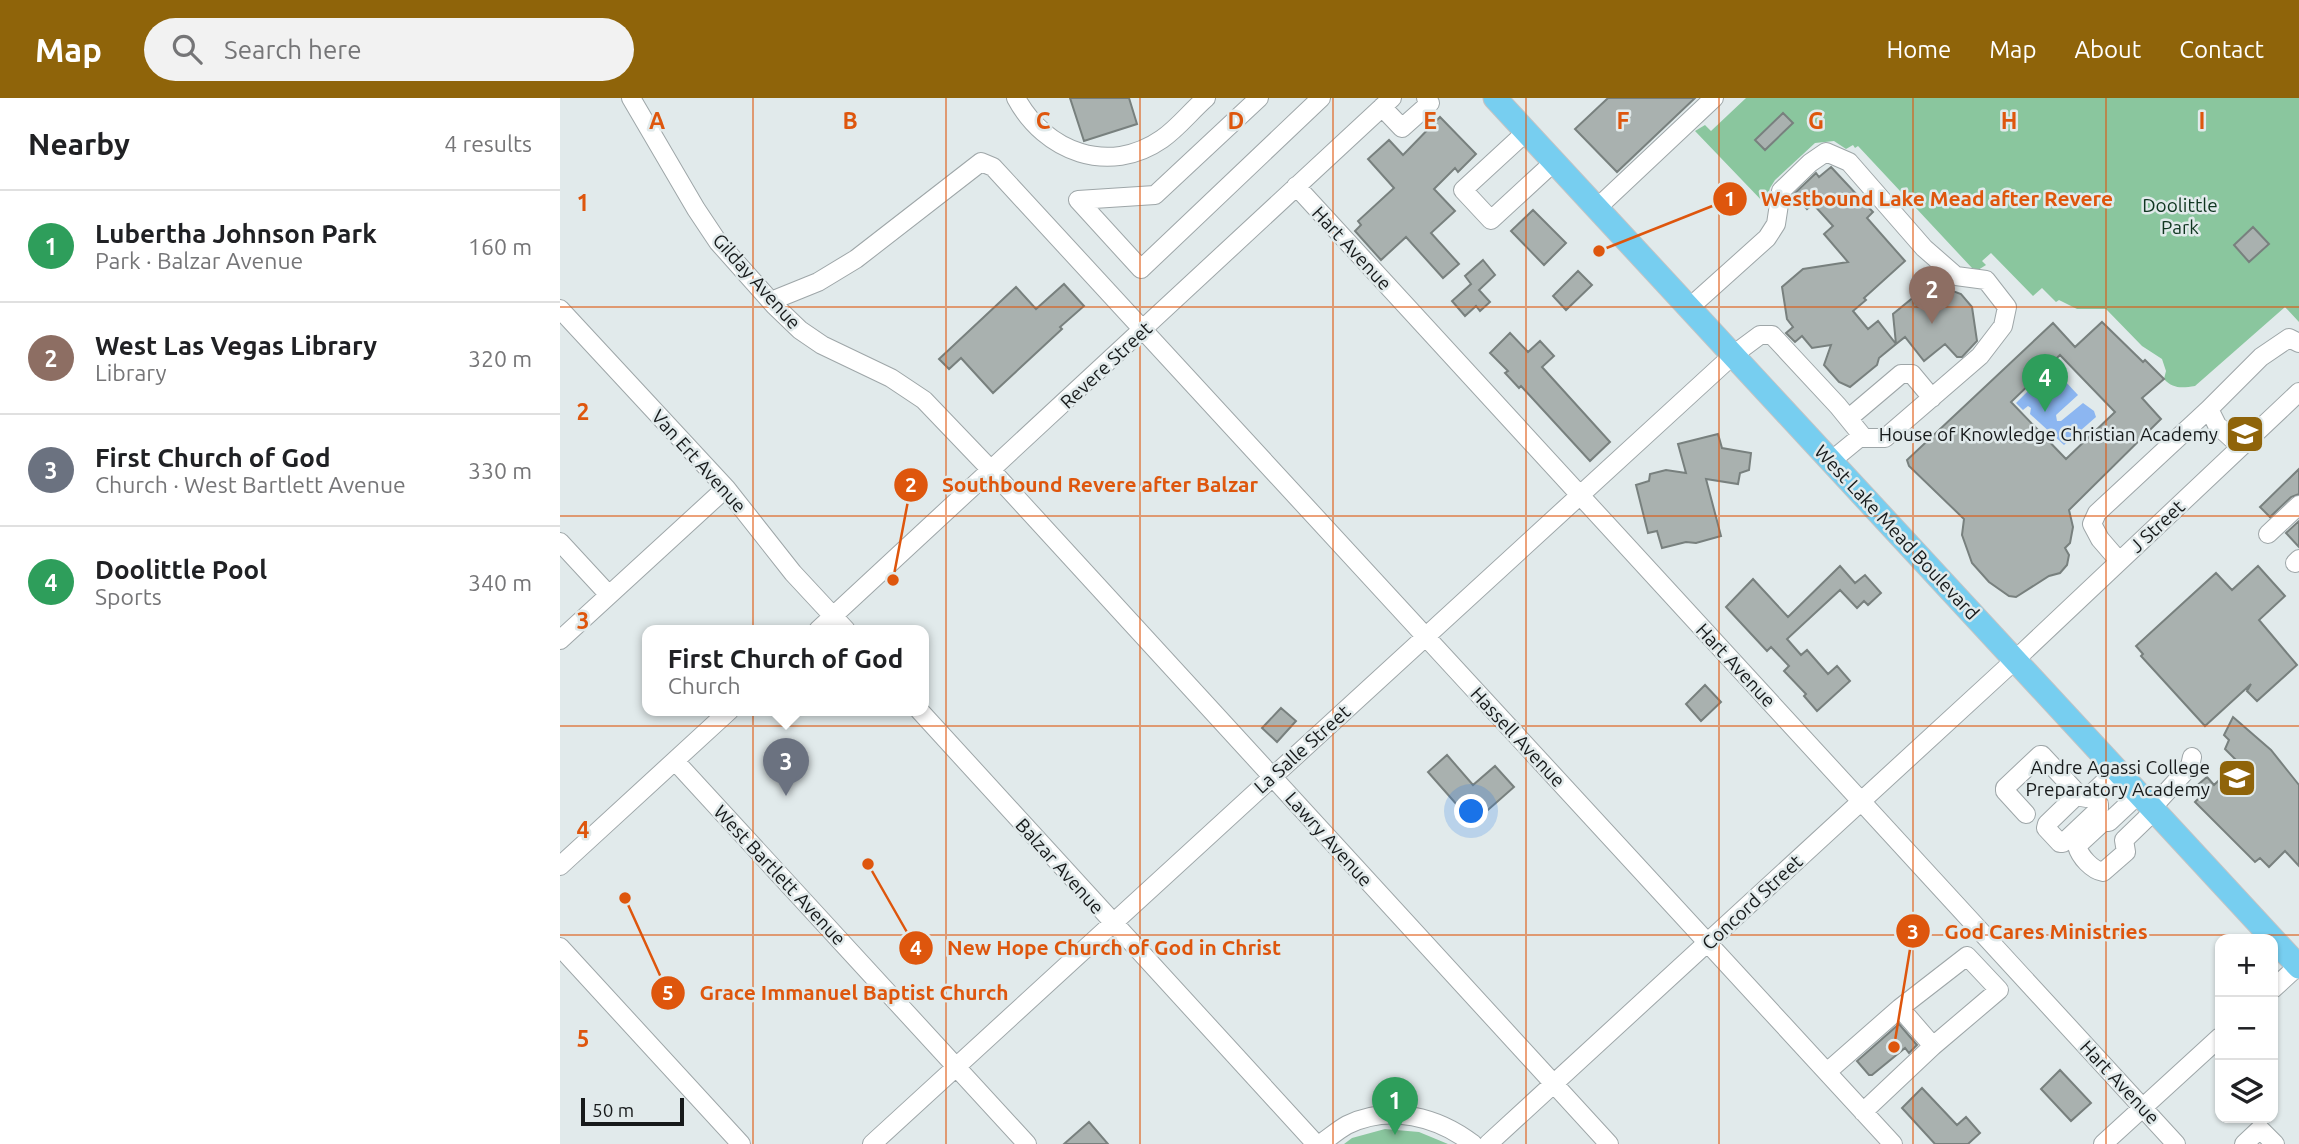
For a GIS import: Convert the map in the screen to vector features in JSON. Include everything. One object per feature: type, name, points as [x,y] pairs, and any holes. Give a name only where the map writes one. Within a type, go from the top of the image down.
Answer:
[{"type":"main road","name":"West Lake Mead Boulevard","points":[[1495,98],[2299,966]]},
{"type":"street","name":"Gilday Avenue","points":[[631,98],[696,209],[719,242],[771,302],[800,330],[822,345],[891,378],[924,400],[992,471]]},
{"type":"street","points":[[1016,98],[1034,123],[1063,147],[1088,156],[1111,158],[1135,152],[1162,139],[1206,98]]},
{"type":"street","points":[[1259,98],[1155,195],[1078,200],[1141,269],[1321,98]]},
{"type":"street","points":[[1387,103],[1402,128],[1430,103],[1426,98]]},
{"type":"street","points":[[1597,208],[1714,98]]},
{"type":"street","name":"Revere Street","points":[[824,625],[1387,103]]},
{"type":"street","points":[[1526,132],[1463,190],[1491,220],[1555,162]]},
{"type":"street","points":[[1689,308],[1767,238],[1776,223],[1781,191],[1810,163],[1826,152],[1849,162],[1924,248],[1948,269],[1956,275],[1986,280],[2007,307],[2003,326],[1980,356],[1885,438],[1859,438],[1831,461]]},
{"type":"street","name":"Hassell Avenue","points":[[771,302],[817,282],[856,258],[981,162],[993,167],[1893,1144]]},
{"type":"street","name":"Hart Avenue","points":[[1296,186],[2176,1144]]},
{"type":"street","name":"Van Ert Avenue","points":[[560,309],[726,488],[793,573],[834,616]]},
{"type":"street","name":"La Salle Street","points":[[872,1144],[1733,355],[1760,335],[1772,335],[1849,418],[1864,438]]},
{"type":"street","points":[[2119,561],[2092,524],[2096,513],[2261,358],[2289,338],[2299,343]]},
{"type":"street","points":[[1849,418],[1901,374],[1912,374],[1932,398]]},
{"type":"street","name":"J Street","points":[[2015,660],[2298,395]]},
{"type":"street","points":[[2209,409],[2217,425],[2241,447]]},
{"type":"street","name":"Lawry Avenue","points":[[992,471],[1609,1144]]},
{"type":"street","points":[[560,640],[726,488]]},
{"type":"street","points":[[2268,534],[2299,505]]},
{"type":"street","points":[[560,542],[609,595]]},
{"type":"street","points":[[834,616],[842,625]]},
{"type":"street","name":"Concord Street","points":[[1488,1144],[2015,660]]},
{"type":"street","points":[[560,866],[724,716]]},
{"type":"street","name":"Balzar Avenue","points":[[924,716],[1318,1144]]},
{"type":"street","points":[[2026,814],[2005,788],[2040,755],[2084,794],[2117,770]]},
{"type":"street","points":[[2149,804],[2190,766],[2192,757]]},
{"type":"street","name":"West Bartlett Avenue","points":[[675,761],[1027,1144]]},
{"type":"street","points":[[1827,1072],[1900,1007],[1967,956],[1972,942],[1983,933]]},
{"type":"street","points":[[560,947],[741,1144]]},
{"type":"street","points":[[1967,956],[1999,990],[2009,992],[2025,979]]},
{"type":"street","points":[[2278,985],[2299,966]]},
{"type":"street","points":[[1863,1112],[1933,1046],[1999,990]]},
{"type":"street","points":[[1900,1007],[1933,1046]]},
{"type":"street","points":[[2103,1144],[2215,1042]]},
{"type":"street","points":[[1318,1144],[1348,1125],[1384,1115],[1420,1116],[1455,1130],[1473,1144]]},
{"type":"street","points":[[2244,1144],[2260,1129],[2275,1144]]},
{"type":"green space","name":"Doolittle Park","points":[[1746,98],[2299,98],[2299,322],[2285,307],[2195,386],[2174,386],[2164,379],[2166,371],[2162,359],[2142,346],[2106,309],[2077,309],[2059,300],[2056,302],[2042,288],[2033,296],[1991,253],[1982,261],[1986,265],[1978,270],[1972,268],[1858,146],[1855,148],[1853,145],[1846,149],[1834,141],[1815,143],[1775,180],[1765,204],[1695,131],[1705,125],[1711,131]]},
{"type":"green space","points":[[1385,1129],[1419,1132],[1448,1144],[1344,1144],[1352,1138]]},
{"type":"water","points":[[2064,380],[2078,395],[2056,415],[2057,421],[2061,421],[2083,403],[2094,411],[2096,417],[2064,445],[2030,414],[2031,408],[2028,406],[2023,410],[2016,403],[2028,391],[2043,399]]},
{"type":"building","points":[[1070,98],[1129,98],[1137,124],[1084,141]]},
{"type":"building","points":[[1608,98],[1695,98],[1617,172],[1575,129]]},
{"type":"building","points":[[1783,113],[1793,123],[1765,150],[1755,140]]},
{"type":"building","points":[[1440,117],[1476,154],[1458,172],[1455,168],[1434,189],[1455,211],[1431,233],[1459,264],[1443,278],[1406,237],[1381,260],[1355,231],[1361,225],[1358,221],[1394,188],[1368,159],[1389,140],[1403,155]]},
{"type":"building","points":[[1831,167],[1873,212],[1867,218],[1905,261],[1853,311],[1868,329],[1878,321],[1896,344],[1879,358],[1877,365],[1850,387],[1839,382],[1824,365],[1831,345],[1812,348],[1802,336],[1795,342],[1786,333],[1793,327],[1787,319],[1782,287],[1803,269],[1848,262],[1824,234],[1833,226],[1813,204],[1807,209],[1794,194],[1816,173],[1819,177]]},
{"type":"building","points":[[1533,210],[1566,243],[1544,265],[1511,231]]},
{"type":"building","points":[[2253,227],[2269,244],[2249,262],[2234,245]]},
{"type":"building","points":[[1483,260],[1495,275],[1479,290],[1490,302],[1480,311],[1476,306],[1465,316],[1452,301],[1471,284],[1465,276]]},
{"type":"building","points":[[1578,271],[1592,285],[1566,310],[1553,296]]},
{"type":"building","points":[[1931,283],[1961,294],[1972,307],[1977,341],[1962,357],[1957,357],[1945,344],[1924,361],[1905,337],[1896,344],[1893,314]]},
{"type":"building","points":[[1064,284],[1084,306],[993,393],[961,358],[949,369],[939,359],[1016,287],[1036,309]]},
{"type":"building","points":[[2102,322],[2164,379],[2142,398],[2161,419],[2069,510],[2073,527],[2070,543],[2065,548],[2069,555],[2067,565],[2060,573],[2049,576],[2016,597],[2009,596],[1989,582],[1972,563],[1962,535],[1964,519],[1909,466],[1907,460],[2053,323],[2075,347]],"holes":[[[2060,355],[2115,412],[2066,459],[2011,402]]]},
{"type":"building","points":[[1510,333],[1528,352],[1540,341],[1554,356],[1542,367],[1610,442],[1590,461],[1521,386],[1519,388],[1505,373],[1508,371],[1490,353]]},
{"type":"building","points":[[1718,434],[1722,448],[1751,453],[1749,470],[1740,473],[1738,484],[1706,479],[1721,536],[1662,548],[1657,531],[1648,533],[1636,485],[1649,481],[1650,474],[1666,470],[1686,473],[1678,444]]},
{"type":"building","points":[[2299,469],[2299,494],[2291,497],[2270,517],[2260,507]]},
{"type":"building","points":[[2299,521],[2299,547],[2286,533]]},
{"type":"building","points":[[1840,566],[1855,583],[1865,575],[1881,593],[1868,605],[1864,601],[1857,608],[1840,590],[1787,639],[1801,655],[1807,650],[1828,674],[1837,666],[1850,681],[1817,711],[1804,696],[1806,694],[1784,671],[1789,666],[1771,647],[1767,651],[1726,607],[1753,579],[1788,617]]},
{"type":"building","points":[[2258,566],[2285,596],[2259,620],[2297,665],[2257,701],[2247,691],[2251,684],[2205,726],[2141,656],[2143,654],[2136,646],[2216,573],[2232,590]]},
{"type":"building","points":[[1705,685],[1721,702],[1701,721],[1686,704]]},
{"type":"building","points":[[1281,708],[1296,721],[1277,742],[1262,728]]},
{"type":"building","points":[[2233,717],[2271,750],[2299,785],[2299,866],[2285,851],[2269,867],[2260,858],[2255,862],[2195,802],[2201,796],[2194,788],[2207,777],[2214,785],[2238,762],[2225,749],[2229,740],[2224,735]]},
{"type":"building","points":[[1447,755],[1473,785],[1495,766],[1514,787],[1473,823],[1428,772]]},
{"type":"building","points":[[1899,1024],[1917,1045],[1909,1053],[1905,1048],[1869,1075],[1857,1061]]},
{"type":"building","points":[[2060,1070],[2091,1103],[2071,1121],[2041,1089]]},
{"type":"building","points":[[1922,1088],[1957,1125],[1966,1117],[1980,1133],[1968,1144],[1935,1144],[1902,1108]]},
{"type":"building","points":[[1089,1122],[1108,1144],[1064,1144]]},
{"type":"place","name":"Westbound Lake Mead after Revere","points":[[1599,251]]},
{"type":"place","name":"West Las Vegas Library","points":[[1932,324]]},
{"type":"place","name":"Doolittle Pool","points":[[2045,412]]},
{"type":"place","name":"House of Knowledge Christian Academy","points":[[2245,434]]},
{"type":"place","name":"Southbound Revere after Balzar","points":[[893,580]]},
{"type":"place","name":"Andre Agassi College Preparatory Academy","points":[[2237,778]]},
{"type":"place","name":"First Church of God","points":[[786,796]]},
{"type":"place","name":"New Hope Church of God in Christ","points":[[868,864]]},
{"type":"place","name":"Grace Immanuel Baptist Church","points":[[625,898]]},
{"type":"place","name":"God Cares Ministries","points":[[1894,1047]]},
{"type":"place","name":"Lubertha Johnson Park","points":[[1395,1135]]}]
